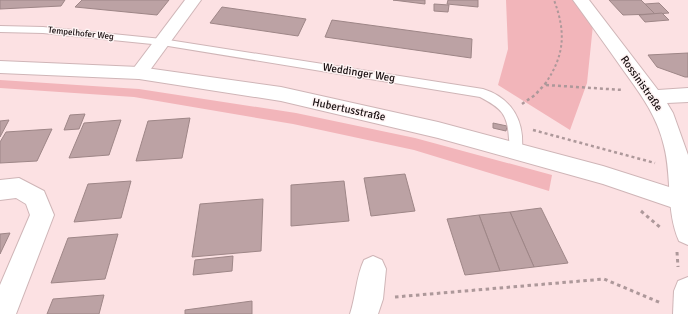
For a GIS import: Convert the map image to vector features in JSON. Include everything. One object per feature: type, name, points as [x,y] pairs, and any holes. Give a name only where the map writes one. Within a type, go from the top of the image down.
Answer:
[{"type":"street","points":[[139,73],[193,0]]},
{"type":"street","name":"Rossinistraße","points":[[581,0],[653,97],[670,128],[680,170],[688,233]]},
{"type":"street","name":"Hubertusstraße","points":[[0,67],[139,73],[281,94],[412,123],[603,175],[685,202]]},
{"type":"street","points":[[653,97],[688,95]]},
{"type":"street","points":[[0,190],[19,188],[36,198],[42,215],[2,314]]},
{"type":"street","points":[[366,307],[373,269]]},
{"type":"street","points":[[676,309],[688,291]]},
{"type":"lane","name":"Tempelhofer Weg","points":[[0,29],[43,30],[162,42]]},
{"type":"lane","name":"Weddinger Weg","points":[[162,42],[483,93],[501,102],[511,114],[515,125],[516,151]]},
{"type":"path","points":[[511,114],[519,106],[533,98],[546,85],[561,55],[563,39],[562,27],[554,0]]},
{"type":"path","points":[[546,85],[637,91],[653,97]]},
{"type":"path","points":[[515,125],[680,170]]},
{"type":"path","points":[[366,307],[604,280],[676,309]]},
{"type":"shaded area","points":[[506,0],[578,0],[593,25],[587,83],[570,130],[498,85],[508,49]]},
{"type":"shaded area","points":[[0,80],[139,89],[296,113],[415,138],[552,175],[549,191],[414,150],[293,124],[134,97],[0,88]]},
{"type":"building","points":[[0,0],[65,0],[61,6],[0,9]]},
{"type":"building","points":[[82,0],[169,0],[157,15],[75,7]]},
{"type":"building","points":[[393,0],[425,0],[425,4]]},
{"type":"building","points":[[448,0],[478,0],[478,7],[447,4]]},
{"type":"building","points":[[609,0],[641,0],[655,14],[623,15]]},
{"type":"building","points":[[659,3],[669,13],[655,14],[645,4]]},
{"type":"building","points":[[434,4],[449,5],[448,12],[434,11]]},
{"type":"building","points":[[222,7],[306,19],[298,36],[210,23]]},
{"type":"building","points":[[662,13],[669,20],[645,22],[639,15]]},
{"type":"building","points":[[332,20],[472,39],[471,58],[325,37]]},
{"type":"building","points":[[688,53],[688,77],[657,67],[648,55]]},
{"type":"building","points":[[85,114],[79,129],[64,130],[70,115]]},
{"type":"building","points":[[190,118],[182,158],[136,161],[148,121]]},
{"type":"building","points":[[9,120],[0,137],[0,121]]},
{"type":"building","points":[[121,120],[109,155],[69,158],[84,123]]},
{"type":"building","points":[[493,123],[507,126],[506,131],[493,128]]},
{"type":"building","points":[[52,129],[37,161],[0,163],[0,142],[6,132]]},
{"type":"building","points":[[405,174],[415,211],[371,216],[364,178]]},
{"type":"building","points":[[131,181],[121,218],[74,222],[88,184]]},
{"type":"building","points":[[344,181],[349,221],[291,226],[291,185]]},
{"type":"building","points":[[263,199],[261,251],[192,257],[200,204]]},
{"type":"building","points":[[541,208],[568,263],[534,267],[510,212]]},
{"type":"building","points":[[510,212],[534,267],[500,271],[479,215]]},
{"type":"building","points":[[479,215],[500,271],[465,275],[447,219]]},
{"type":"building","points":[[10,233],[0,254],[0,234]]},
{"type":"building","points":[[118,234],[105,279],[51,283],[68,238]]},
{"type":"building","points":[[233,256],[232,271],[193,275],[195,260]]},
{"type":"building","points":[[104,295],[99,314],[47,314],[53,299]]},
{"type":"building","points":[[252,301],[252,314],[185,314],[185,310]]}]
